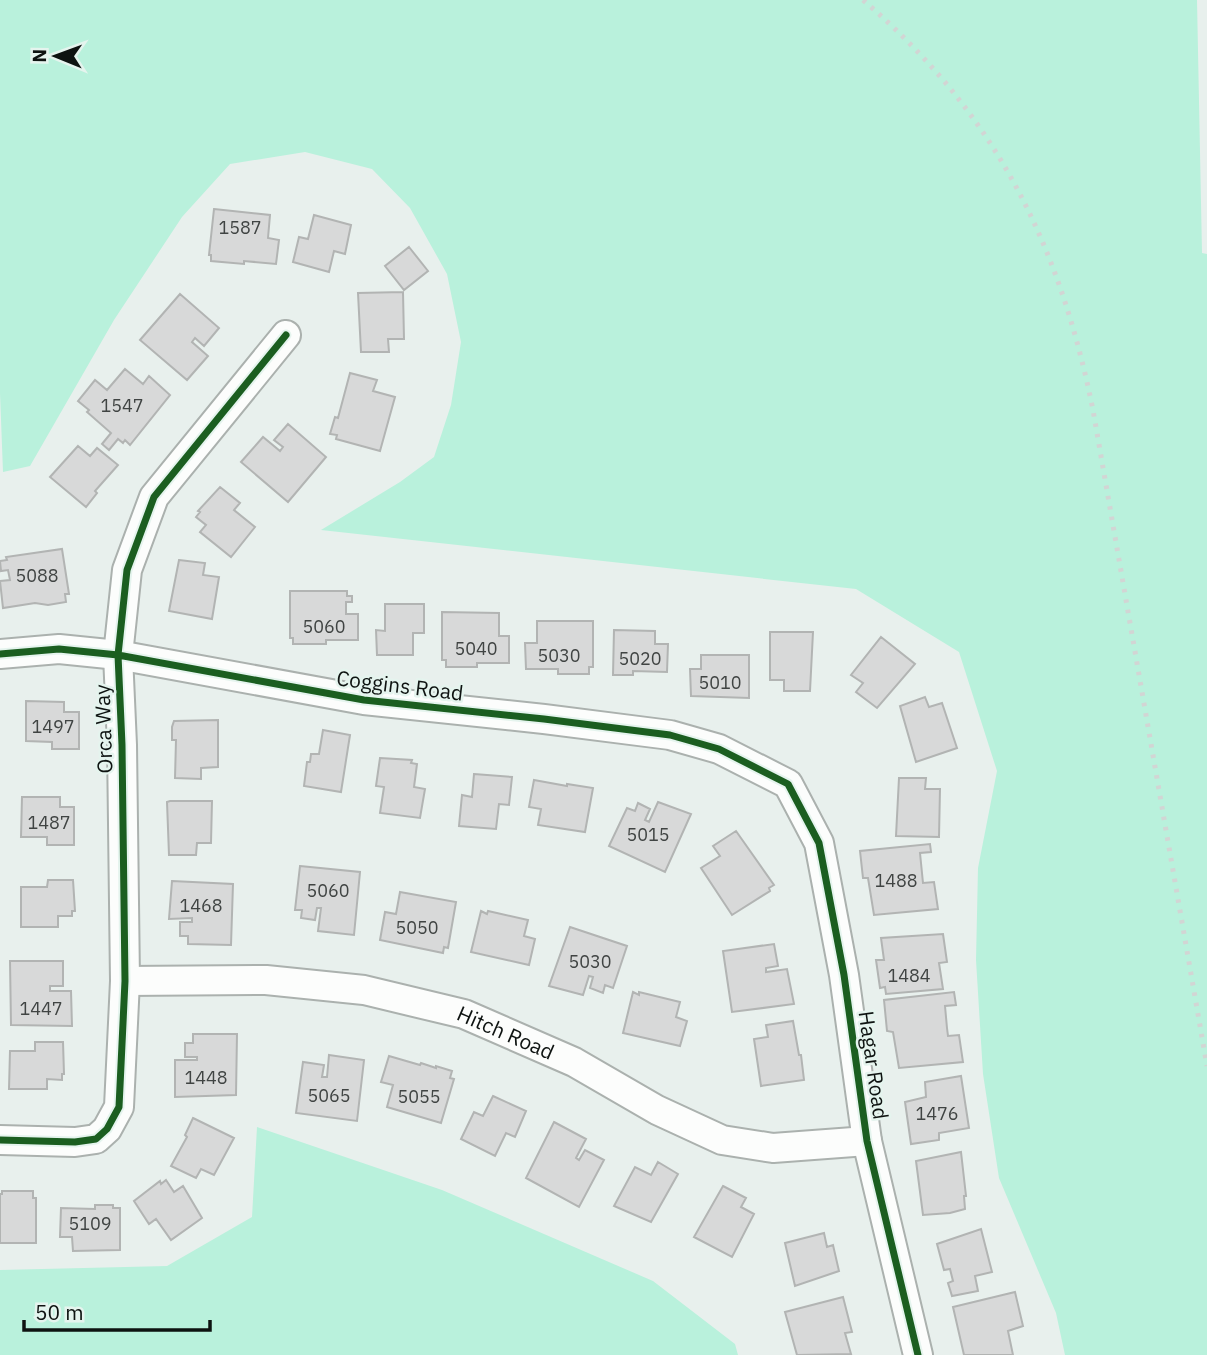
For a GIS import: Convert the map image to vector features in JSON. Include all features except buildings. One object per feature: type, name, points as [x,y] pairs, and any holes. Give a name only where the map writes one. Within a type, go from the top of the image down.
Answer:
[{"type":"street","name":"Orca Way","points":[[0,1140],[75,1142],[96,1139],[107,1129],[119,1107],[125,981],[118,655],[127,570],[154,497],[286,335]]},
{"type":"street","name":"Coggins Road","points":[[0,654],[59,649],[118,655],[364,700],[670,734],[719,749],[788,784]]},
{"type":"street","name":"Hagar Road","points":[[788,784],[819,843],[844,975],[867,1140],[918,1355]]},
{"type":"street","name":"Hitch Road","points":[[125,981],[266,980],[364,990],[464,1014],[574,1062],[657,1110],[722,1140],[773,1148],[867,1140]]},
{"type":"green space","points":[[0,0],[1197,0],[1202,253],[1207,254],[1207,1355],[1065,1355],[1056,1313],[999,1178],[983,1074],[976,960],[978,868],[997,771],[959,652],[856,589],[321,530],[400,482],[434,457],[451,405],[461,342],[447,274],[410,208],[372,169],[305,152],[230,164],[182,217],[114,320],[30,466],[3,472],[0,393]]},
{"type":"green space","points":[[257,1127],[442,1190],[653,1281],[735,1344],[738,1355],[0,1355],[0,1270],[167,1266],[252,1217]]},
{"type":"railway","points":[[863,0],[909,43],[950,88],[985,135],[1015,184],[1040,236],[1061,291],[1079,349],[1093,410],[1207,1066]]},
{"type":"cycle path","points":[[0,1140],[75,1142],[96,1139],[107,1129],[119,1107],[125,981],[118,655],[127,570],[154,497],[286,335]]},
{"type":"cycle path","points":[[0,654],[59,649],[118,655],[364,700],[670,735],[719,749],[788,784],[819,843],[844,975],[867,1141],[918,1355]]}]
